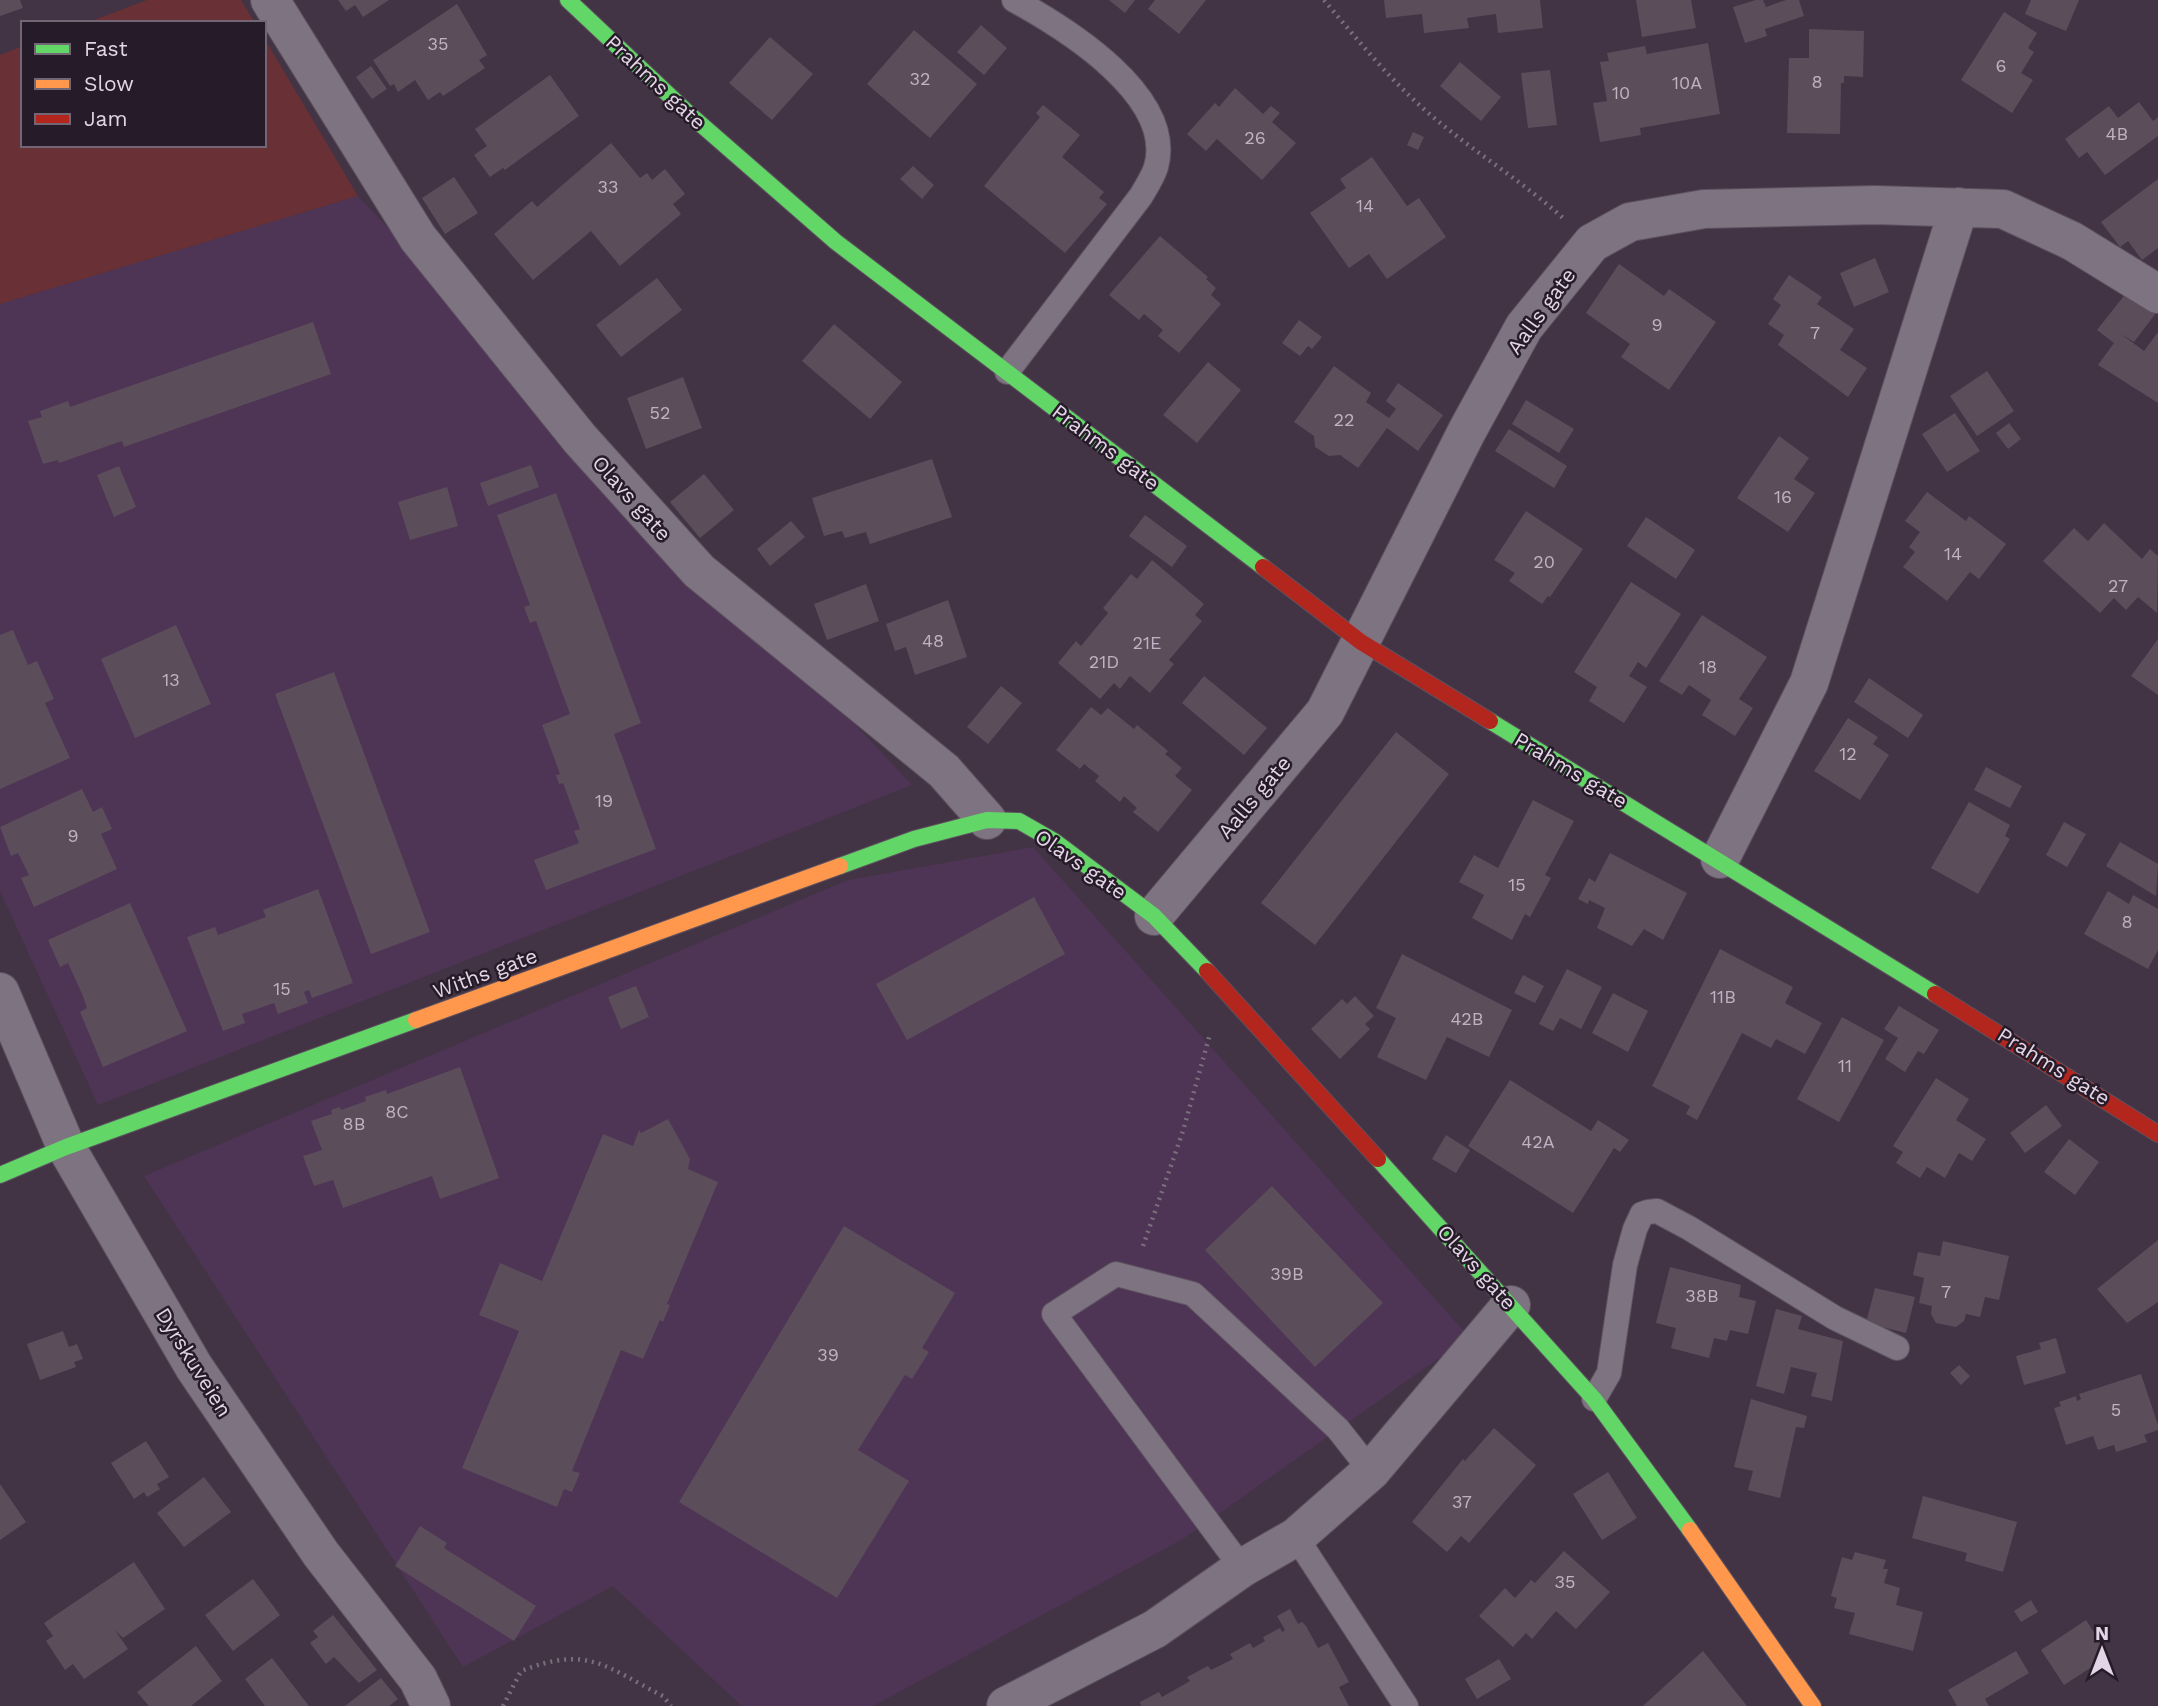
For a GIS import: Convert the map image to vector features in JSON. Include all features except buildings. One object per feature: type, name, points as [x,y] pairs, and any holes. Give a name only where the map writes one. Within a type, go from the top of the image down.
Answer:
[{"type":"street","name":"Olavs gate","points":[[271,0],[418,238],[580,439],[699,571],[944,771],[987,820],[1019,821],[1054,841],[1154,916],[1222,986],[1594,1399],[1655,1479],[1813,1706]]},
{"type":"street","name":"Prahms gate","points":[[568,0],[688,113],[836,242],[1361,642],[1720,859],[2101,1095],[2158,1134]]},
{"type":"street","points":[[1720,859],[1808,682],[1959,207]]},
{"type":"street","name":"Aalls gate","points":[[1154,916],[1325,712],[1467,431],[1524,327],[1592,243],[1630,222],[1704,209],[2003,209],[2072,241],[2158,294]]},
{"type":"street","name":"Withs gate","points":[[0,1175],[66,1147],[915,839],[987,820]]},
{"type":"street","name":"Dyrskuveien","points":[[0,992],[66,1147],[194,1367],[321,1554],[418,1679],[431,1706]]},
{"type":"street","points":[[1006,1706],[1155,1629],[1242,1568],[1296,1536],[1371,1471],[1511,1305]]},
{"type":"lane","points":[[1007,372],[1141,196],[1156,167],[1158,150],[1147,111],[1119,75],[1089,47],[1014,0]]},
{"type":"lane","points":[[1594,1399],[1609,1373],[1625,1265],[1634,1228],[1642,1214],[1648,1212],[1657,1211],[1689,1228],[1835,1318],[1897,1348]]},
{"type":"lane","points":[[1242,1568],[1054,1314],[1116,1274],[1193,1294],[1338,1429],[1371,1471]]},
{"type":"lane","points":[[1296,1536],[1406,1706]]},
{"type":"path","points":[[1324,0],[1382,69],[1438,122],[1535,193],[1592,243]]},
{"type":"path","points":[[1132,1278],[1183,1131],[1222,986]]},
{"type":"path","points":[[503,1706],[521,1671],[552,1659],[590,1659],[663,1696],[670,1706]]},
{"type":"shaded area","points":[[147,0],[241,0],[254,21],[91,21]]},
{"type":"shaded area","points":[[266,41],[358,196],[0,304],[0,55],[21,47],[21,147],[266,147]]},
{"type":"shaded area","points":[[358,196],[912,785],[98,1105],[0,891],[0,304]]},
{"type":"shaded area","points":[[1033,847],[1469,1337],[1183,1539],[873,1706],[742,1706],[613,1586],[463,1667],[144,1176],[848,880]]},
{"type":"traffic: fast","points":[[568,0],[688,113],[836,242],[1263,567]]},
{"type":"traffic: fast","points":[[1490,721],[1935,994]]},
{"type":"traffic: fast","points":[[840,866],[914,839],[987,820],[1019,821],[1054,841],[1154,916],[1207,971]]},
{"type":"traffic: fast","points":[[0,1175],[66,1147],[416,1020]]},
{"type":"traffic: fast","points":[[1378,1159],[1594,1399],[1690,1530]]},
{"type":"traffic: slow","points":[[416,1020],[840,866]]},
{"type":"traffic: slow","points":[[1690,1530],[1813,1706]]},
{"type":"traffic: jam","points":[[1263,567],[1361,642],[1490,721]]},
{"type":"traffic: jam","points":[[1207,971],[1378,1159]]},
{"type":"traffic: jam","points":[[1935,994],[2158,1134]]}]
